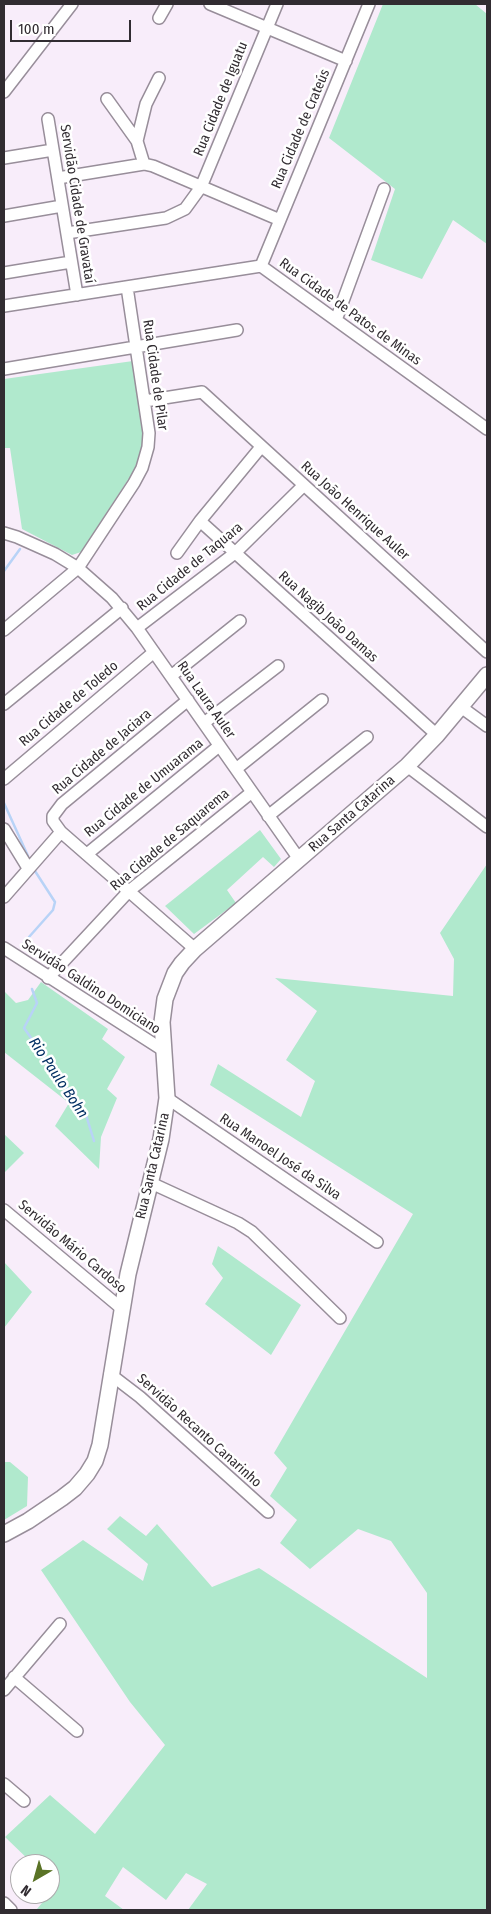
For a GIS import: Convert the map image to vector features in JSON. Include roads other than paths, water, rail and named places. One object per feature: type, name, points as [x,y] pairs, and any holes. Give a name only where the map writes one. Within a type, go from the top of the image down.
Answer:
[{"type":"main road","name":"Rua Santa Catarina","points":[[4,1534],[51,1507],[75,1488],[95,1461],[100,1444],[121,1308],[132,1254],[161,1140],[167,1098],[162,1022],[165,999],[176,973],[182,963],[195,949],[407,766],[437,735],[487,675]]},
{"type":"street","points":[[4,92],[72,4]]},
{"type":"street","points":[[159,18],[167,4]]},
{"type":"street","points":[[210,4],[346,61]]},
{"type":"street","name":"Rua Cidade de Iguatu","points":[[67,233],[166,218],[180,213],[190,204],[201,187],[277,4]]},
{"type":"street","name":"Rua Cidade de Crateús","points":[[261,266],[369,4]]},
{"type":"street","points":[[137,141],[146,104],[159,78]]},
{"type":"street","points":[[107,100],[137,141],[144,164]]},
{"type":"street","name":"Servidão Cidade de Gravataí","points":[[48,119],[76,294]]},
{"type":"street","points":[[4,158],[53,150]]},
{"type":"street","points":[[58,178],[144,164],[280,220]]},
{"type":"street","points":[[336,320],[384,189]]},
{"type":"street","points":[[4,216],[62,206]]},
{"type":"street","points":[[4,273],[71,262]]},
{"type":"street","name":"Rua Cidade de Patos de Minas","points":[[4,306],[261,266],[487,430]]},
{"type":"street","name":"Rua Cidade de Pilar","points":[[4,630],[78,568],[142,468],[148,446],[149,433],[127,287]]},
{"type":"street","points":[[4,369],[237,330]]},
{"type":"street","name":"Rua João Henrique Auler","points":[[145,401],[202,392],[487,652]]},
{"type":"street","points":[[177,553],[200,521],[261,447]]},
{"type":"street","name":"Rua Cidade de Taquara","points":[[137,628],[235,553],[304,485]]},
{"type":"street","name":"Rua Nagib João Damas","points":[[200,521],[437,735]]},
{"type":"street","name":"Rua Laura Auler","points":[[4,533],[37,545],[78,568],[122,608],[299,859]]},
{"type":"street","points":[[4,704],[122,608]]},
{"type":"street","points":[[171,676],[240,620]]},
{"type":"street","name":"Rua Cidade de Toledo","points":[[4,779],[154,652]]},
{"type":"street","points":[[204,723],[278,666]]},
{"type":"street","name":"Rua Cidade de Jaciara","points":[[61,832],[52,821],[53,816],[62,804],[188,700]]},
{"type":"street","points":[[236,769],[322,700]]},
{"type":"street","points":[[461,707],[487,726]]},
{"type":"street","points":[[268,816],[367,737]]},
{"type":"street","name":"Rua Cidade de Umuarama","points":[[87,854],[219,746]]},
{"type":"street","points":[[407,766],[487,827]]},
{"type":"street","name":"Rua Cidade de Saquarema","points":[[48,978],[129,891],[252,792]]},
{"type":"street","points":[[4,829],[28,868]]},
{"type":"street","points":[[4,897],[61,832],[195,949]]},
{"type":"street","name":"Servidão Galdino Domiciano","points":[[4,948],[163,1050]]},
{"type":"street","name":"Rua Manoel José da Silva","points":[[167,1098],[377,1242]]},
{"type":"street","points":[[151,1183],[238,1223],[252,1232],[340,1318]]},
{"type":"street","name":"Servidão Mário Cardoso","points":[[4,1210],[121,1308]]},
{"type":"street","name":"Servidão Recanto Canarinho","points":[[110,1374],[140,1397],[268,1512]]},
{"type":"street","points":[[4,1690],[60,1624]]},
{"type":"street","points":[[14,1677],[77,1731]]},
{"type":"street","points":[[4,1784],[24,1801]]},
{"type":"street","points":[[4,1904],[11,1910]]},
{"type":"waterway","points":[[4,571],[20,549]]},
{"type":"waterway","name":"Rio Paulo Bohn","points":[[4,803],[28,856]]},
{"type":"waterway","name":"Rio Paulo Bohn","points":[[21,946],[53,910],[55,902],[35,871]]},
{"type":"waterway","name":"Rio Paulo Bohn","points":[[32,989],[37,1003],[24,1028],[86,1115],[94,1141]]}]
